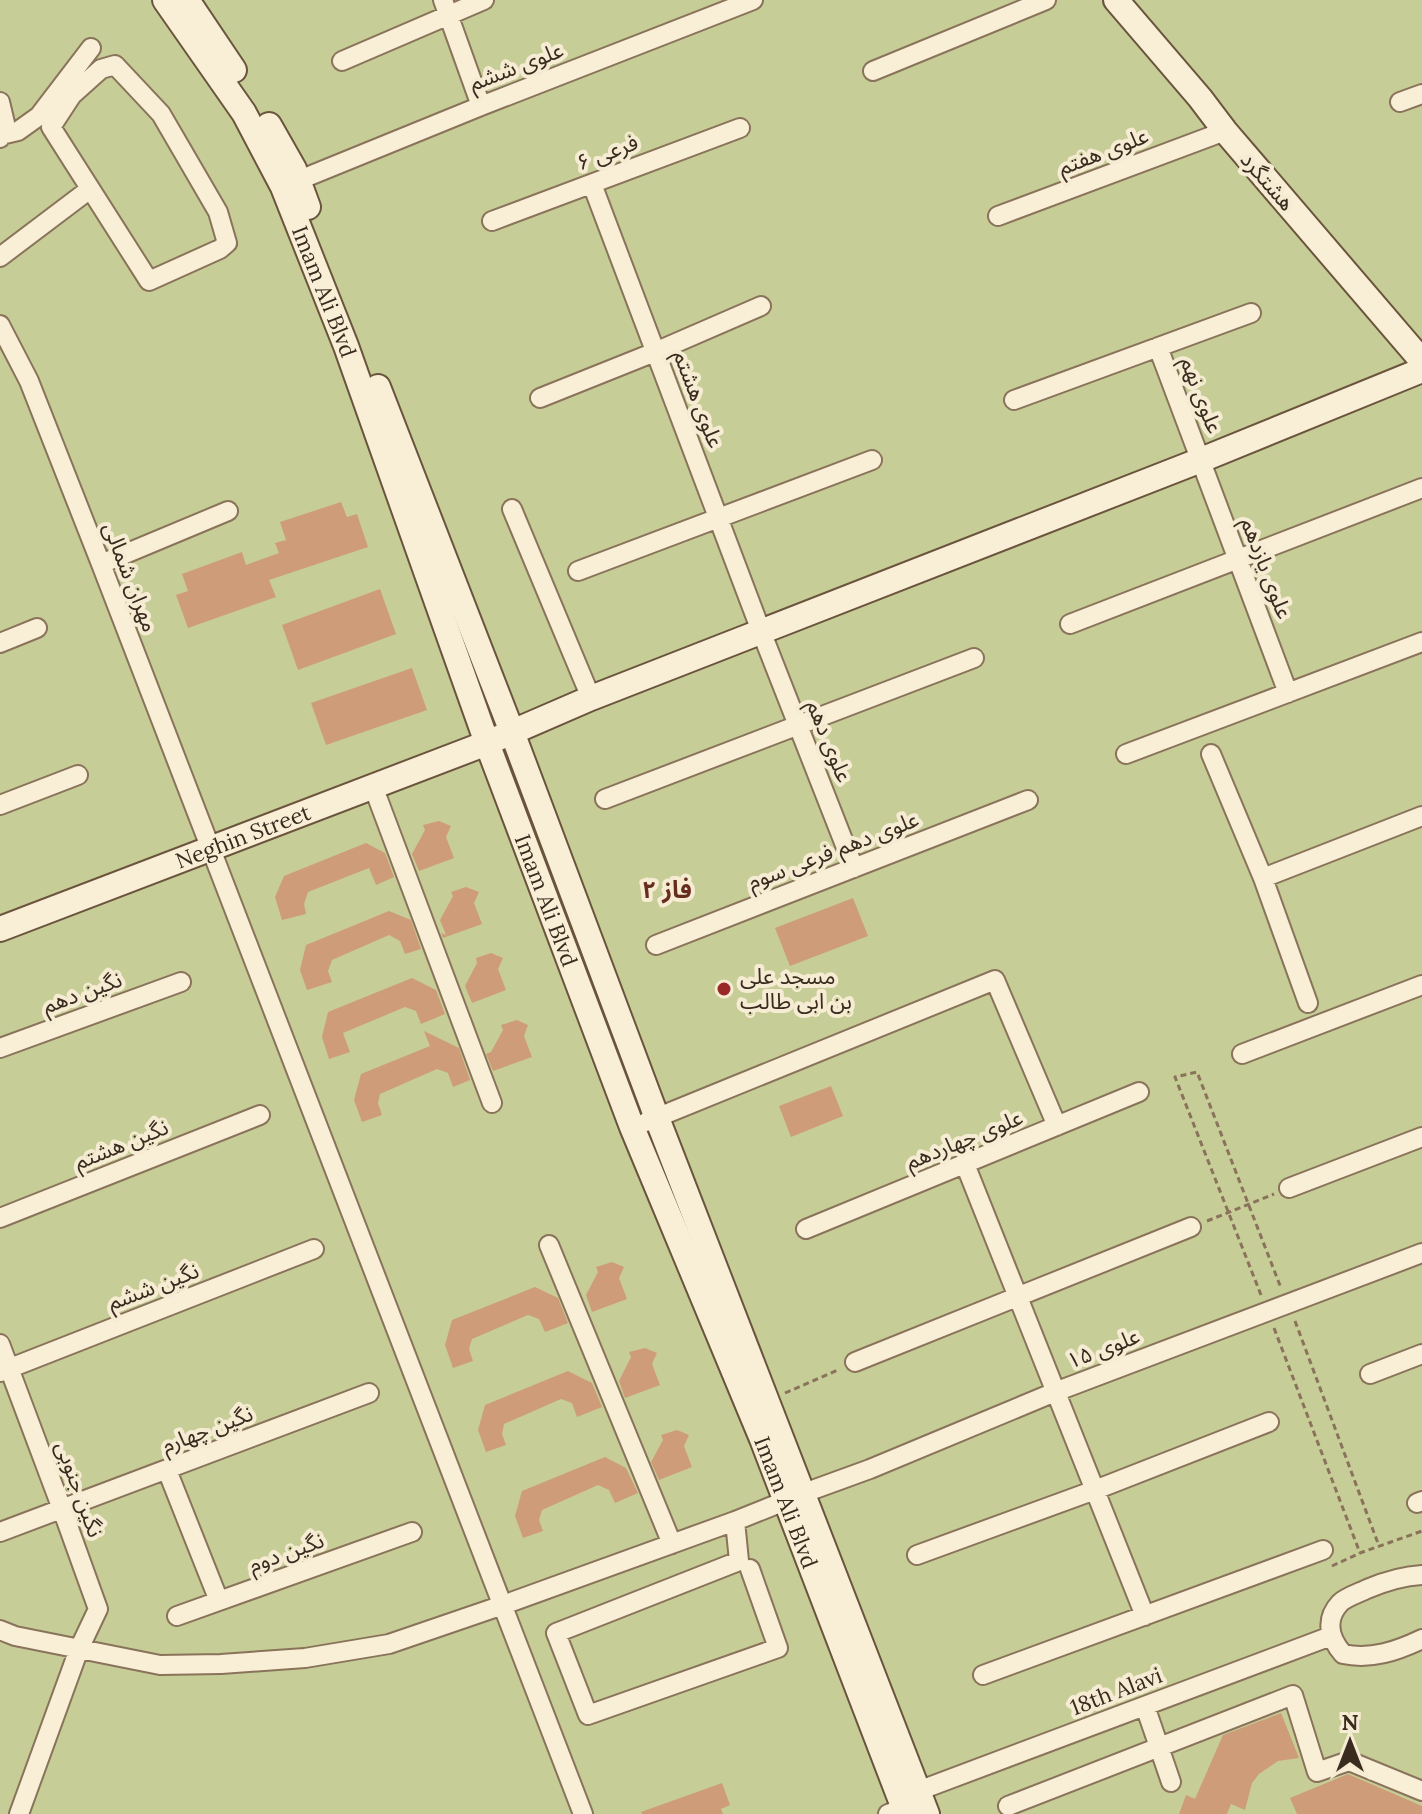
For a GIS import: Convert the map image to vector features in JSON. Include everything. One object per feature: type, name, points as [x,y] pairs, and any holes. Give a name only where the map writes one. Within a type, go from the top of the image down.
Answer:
[{"type":"street","name":"Imam Ali Blvd","points":[[165,0],[291,184],[512,732],[767,1401],[794,1497],[908,1808]]},
{"type":"street","name":"Imam Ali Blvd","points":[[187,0],[256,103],[294,169],[291,184],[487,743],[632,1127],[756,1425],[794,1497]]},
{"type":"street","points":[[342,61],[445,8],[484,0]]},
{"type":"street","name":"علوی ششم","points":[[291,184],[753,0]]},
{"type":"street","points":[[873,71],[1025,4],[1046,0]]},
{"type":"street","name":"هشتگرد","points":[[1116,0],[1422,361]]},
{"type":"street","points":[[445,8],[481,106]]},
{"type":"street","points":[[0,136],[18,131],[39,116],[91,48]]},
{"type":"street","points":[[115,65],[161,114],[218,212],[227,243],[149,281],[90,189],[51,127],[72,95],[101,69],[115,65]]},
{"type":"street","points":[[1400,102],[1422,94]]},
{"type":"street","points":[[0,102],[5,123],[0,136]]},
{"type":"street","name":"فرعی ۶","points":[[492,221],[740,128]]},
{"type":"street","name":"علوی هفتم","points":[[998,216],[1225,131]]},
{"type":"street","name":"علوی هشتم","points":[[592,184],[761,631]]},
{"type":"street","points":[[0,257],[90,189]]},
{"type":"street","points":[[540,398],[761,306]]},
{"type":"street","points":[[1014,400],[1251,313]]},
{"type":"street","name":"مهران شمالی","points":[[0,325],[29,381],[101,564],[583,1814]]},
{"type":"street","name":"علوی نهم","points":[[1158,347],[1201,460]]},
{"type":"street","name":"Neghin Street","points":[[0,929],[487,743],[591,698],[1201,460],[1422,370]]},
{"type":"street","points":[[578,571],[872,460]]},
{"type":"street","name":"علوی یازدهم","points":[[1201,460],[1288,693]]},
{"type":"street","points":[[1070,624],[1422,488]]},
{"type":"street","points":[[512,509],[591,698]]},
{"type":"street","points":[[101,564],[228,511]]},
{"type":"street","points":[[0,643],[37,628]]},
{"type":"street","name":"علوی دهم","points":[[761,631],[854,868]]},
{"type":"street","points":[[1126,754],[1422,642]]},
{"type":"street","points":[[605,799],[974,658]]},
{"type":"street","points":[[1211,754],[1263,878],[1308,1003]]},
{"type":"street","points":[[0,805],[78,775]]},
{"type":"street","points":[[373,786],[492,1103]]},
{"type":"street","name":"علوی دهم فرعی سوم","points":[[656,945],[1028,800]]},
{"type":"street","points":[[1263,878],[1422,816]]},
{"type":"street","points":[[632,1127],[995,980],[1057,1126]]},
{"type":"street","name":"نگین دهم","points":[[0,1048],[181,982]]},
{"type":"street","points":[[1242,1054],[1422,985]]},
{"type":"street","name":"علوی چهاردهم","points":[[806,1229],[1139,1092]]},
{"type":"street","name":"نگین هشتم","points":[[0,1218],[260,1115]]},
{"type":"street","points":[[1289,1188],[1422,1137]]},
{"type":"street","points":[[965,1164],[1145,1616]]},
{"type":"street","points":[[855,1362],[1191,1227]]},
{"type":"street","points":[[549,1245],[672,1544]]},
{"type":"street","name":"نگین ششم","points":[[5,1370],[314,1249]]},
{"type":"street","name":"علوی ۱۵","points":[[0,1630],[15,1636],[160,1665],[305,1658],[389,1644],[735,1521],[1055,1392],[1422,1253]]},
{"type":"street","name":"نگین جنوبی","points":[[0,1344],[5,1370],[62,1509],[98,1609],[79,1649],[19,1814]]},
{"type":"street","points":[[1370,1374],[1422,1354]]},
{"type":"street","name":"نگین چهارم","points":[[0,1532],[369,1393]]},
{"type":"street","points":[[917,1555],[1269,1422]]},
{"type":"street","points":[[167,1470],[219,1601]]},
{"type":"street","points":[[735,1521],[739,1561],[556,1633],[588,1715],[778,1648],[750,1569]]},
{"type":"street","name":"نگین دوم","points":[[177,1616],[412,1532]]},
{"type":"street","points":[[983,1675],[1318,1552]]},
{"type":"street","points":[[1422,1575],[1404,1575],[1340,1602],[1330,1619],[1331,1636],[1343,1654],[1359,1657],[1402,1648],[1422,1639]]},
{"type":"street","name":"18th Alavi","points":[[908,1808],[1145,1706],[1331,1636]]},
{"type":"street","points":[[1008,1806],[1293,1695],[1317,1772],[1349,1761],[1422,1791]]},
{"type":"street","points":[[1145,1706],[1171,1782]]},
{"type":"path","points":[[1191,1227],[1289,1188]]},
{"type":"path","points":[[767,1401],[855,1362]]},
{"type":"path","points":[[1318,1552],[1321,1572],[1360,1553],[1422,1531]]},
{"type":"green space","points":[[0,0],[1422,0],[1422,1814],[0,1814]]},
{"type":"building","points":[[341,502],[347,517],[357,514],[368,547],[269,580],[276,597],[188,628],[176,595],[188,591],[182,574],[242,552],[246,565],[279,553],[275,543],[286,540],[280,522]]},
{"type":"building","points":[[380,589],[396,634],[298,670],[282,625]]},
{"type":"building","points":[[412,668],[427,710],[326,745],[311,703]]},
{"type":"building","points":[[439,821],[451,826],[446,837],[454,858],[419,871],[412,854],[425,830],[423,825]]},
{"type":"building","points":[[366,843],[385,853],[394,877],[376,885],[369,868],[308,892],[304,904],[306,914],[282,920],[275,897],[284,876]]},
{"type":"building","points":[[466,887],[479,892],[474,903],[482,924],[443,938],[441,933],[446,935],[440,920],[453,896],[451,892]]},
{"type":"building","points":[[853,898],[868,936],[790,966],[775,928]]},
{"type":"building","points":[[389,911],[411,920],[421,949],[405,954],[400,941],[389,935],[332,960],[328,971],[332,982],[307,990],[300,970],[306,945]]},
{"type":"building","points":[[491,953],[503,958],[498,969],[506,990],[472,1003],[465,986],[477,963],[476,958]]},
{"type":"building","points":[[412,978],[436,990],[445,1014],[421,1024],[416,1011],[405,1007],[343,1033],[350,1052],[329,1059],[322,1037],[328,1012]]},
{"type":"building","points":[[517,1020],[528,1025],[524,1036],[532,1057],[493,1071],[486,1054],[491,1052],[503,1030],[501,1025]]},
{"type":"building","points":[[424,1031],[459,1048],[470,1080],[453,1087],[448,1073],[437,1069],[380,1094],[378,1103],[382,1115],[362,1122],[354,1100],[361,1074],[430,1046]]},
{"type":"building","points":[[831,1086],[843,1116],[791,1137],[779,1106]]},
{"type":"building","points":[[612,1262],[624,1267],[619,1278],[627,1299],[592,1312],[586,1295],[598,1272],[596,1267]]},
{"type":"building","points":[[535,1287],[558,1298],[568,1323],[545,1332],[539,1319],[528,1315],[472,1339],[469,1349],[473,1361],[453,1368],[445,1345],[452,1320]]},
{"type":"building","points":[[645,1348],[657,1353],[652,1364],[660,1385],[625,1398],[619,1381],[631,1357],[629,1352]]},
{"type":"building","points":[[568,1371],[592,1383],[602,1407],[577,1417],[572,1403],[561,1399],[504,1424],[502,1434],[506,1445],[486,1452],[478,1430],[485,1405]]},
{"type":"building","points":[[677,1430],[689,1435],[684,1446],[692,1467],[659,1480],[651,1462],[663,1440],[661,1435]]},
{"type":"building","points":[[605,1457],[626,1468],[638,1493],[615,1503],[609,1490],[598,1485],[542,1510],[539,1520],[543,1531],[523,1538],[515,1516],[522,1491]]},
{"type":"building","points":[[1281,1713],[1299,1758],[1278,1761],[1259,1774],[1252,1783],[1245,1810],[1231,1804],[1227,1814],[1179,1814],[1186,1795],[1195,1799],[1223,1735]]},
{"type":"building","points":[[1348,1774],[1422,1806],[1422,1814],[1297,1814],[1290,1798]]},
{"type":"building","points":[[722,1783],[730,1805],[721,1809],[723,1814],[641,1812]]},
{"type":"place","name":"مسجد علی بن ابی طالب","points":[[724,989]]},
{"type":"district","name":"فاز ۲","points":[[667,889]]}]
